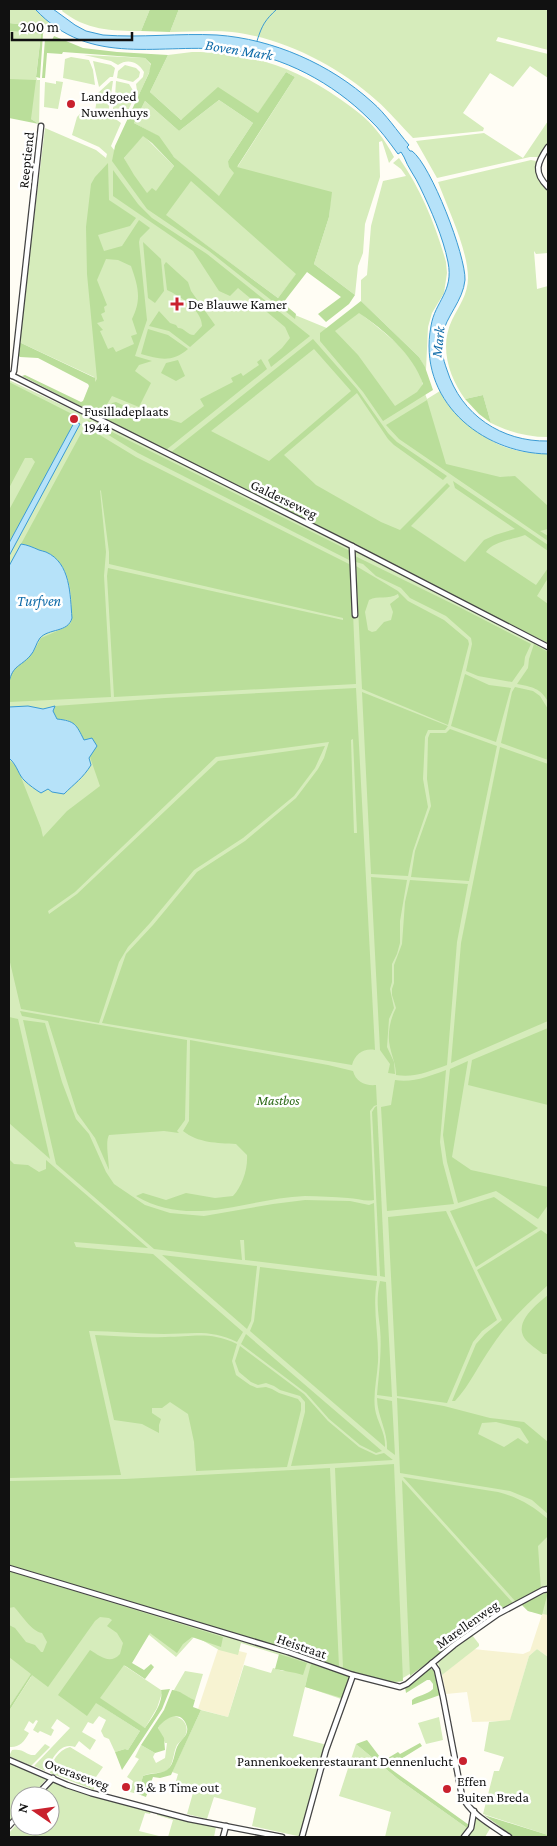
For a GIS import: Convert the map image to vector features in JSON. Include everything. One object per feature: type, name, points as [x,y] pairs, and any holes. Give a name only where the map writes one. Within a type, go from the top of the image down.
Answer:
[{"type":"street","name":"Reeptiend","points":[[10,375],[14,371],[41,126]]},
{"type":"street","points":[[548,147],[539,161],[538,168],[539,174],[548,187]]},
{"type":"street","name":"Galderseweg","points":[[10,375],[352,546],[548,647]]},
{"type":"street","points":[[352,546],[355,615]]},
{"type":"street","name":"Heistraat","points":[[9,1568],[288,1652],[353,1675],[404,1686],[432,1663]]},
{"type":"street","name":"Marellenweg","points":[[432,1663],[454,1645],[516,1605],[546,1590]]},
{"type":"street","points":[[432,1663],[437,1670],[462,1796],[474,1811],[509,1837]]},
{"type":"street","points":[[302,1837],[326,1750],[353,1675]]},
{"type":"street","name":"Overaseweg","points":[[9,1760],[91,1793],[188,1819],[282,1837]]},
{"type":"street","points":[[45,1786],[53,1778]]},
{"type":"street","points":[[464,1837],[471,1828],[474,1811]]},
{"type":"street","points":[[223,1837],[226,1826]]},
{"type":"shaded area","points":[[548,1596],[548,1657],[537,1649],[529,1656],[510,1721],[472,1722],[467,1692],[446,1694],[442,1675],[473,1649],[523,1654],[530,1651]]},
{"type":"shaded area","points":[[219,1646],[247,1653],[228,1717],[198,1709]]},
{"type":"green space","points":[[9,9],[35,9],[49,22],[45,27],[9,23]]},
{"type":"green space","points":[[63,9],[150,9],[141,31],[119,31],[90,26],[71,17],[62,11]]},
{"type":"green space","points":[[150,9],[179,9],[170,32],[141,31]]},
{"type":"green space","points":[[179,9],[548,9],[548,50],[498,37],[496,41],[548,54],[548,78],[530,66],[513,87],[490,73],[463,113],[484,128],[483,131],[413,138],[386,109],[345,76],[290,47],[271,40],[232,32],[170,32]]},
{"type":"green space","points":[[9,23],[45,27],[40,78],[36,77],[41,34],[9,31]]},
{"type":"green space","points":[[9,31],[41,34],[36,76],[37,80],[40,80],[39,124],[31,119],[9,112]]},
{"type":"green space","points":[[54,36],[83,48],[168,55],[150,92],[181,120],[218,87],[258,113],[286,72],[295,77],[237,167],[332,192],[329,217],[314,264],[355,295],[349,304],[326,322],[318,314],[341,297],[307,272],[283,303],[296,314],[295,319],[209,251],[147,209],[112,161],[115,146],[149,73],[151,64],[145,58],[63,52],[62,54],[47,53],[45,78],[42,78],[45,39],[52,40]],"holes":[[[219,100],[253,123],[228,161],[229,167],[234,173],[219,196],[174,157],[159,136],[134,123],[145,101],[179,131]],[[143,136],[174,166],[156,191],[152,188],[147,193],[124,158]],[[191,181],[296,274],[278,298],[166,215]]]},
{"type":"green space","name":"Mastbos","points":[[192,52],[251,58],[270,63],[305,78],[355,110],[373,126],[394,157],[389,163],[382,141],[379,142],[380,177],[365,224],[363,253],[358,266],[355,295],[314,264],[329,217],[331,192],[297,277],[295,276],[278,298],[183,228],[295,315],[334,331],[359,312],[391,338],[413,361],[420,374],[427,399],[440,391],[455,412],[491,441],[522,452],[548,454],[548,1615],[528,1611],[517,1600],[427,1664],[396,1682],[350,1672],[344,1700],[306,1687],[307,1679],[293,1736],[327,1745],[302,1837],[252,1826],[256,1808],[214,1797],[207,1819],[187,1814],[193,1793],[174,1788],[178,1774],[172,1772],[201,1710],[228,1717],[244,1665],[271,1673],[273,1668],[283,1671],[288,1670],[286,1657],[241,1643],[238,1655],[219,1650],[195,1636],[176,1657],[148,1634],[125,1666],[161,1690],[162,1693],[157,1708],[145,1728],[98,1704],[140,1731],[128,1750],[115,1752],[109,1739],[104,1737],[101,1731],[106,1720],[99,1716],[93,1724],[88,1722],[82,1732],[96,1740],[90,1750],[79,1741],[75,1747],[69,1746],[60,1749],[45,1771],[34,1766],[70,1728],[57,1719],[51,1728],[54,1730],[51,1736],[33,1730],[38,1721],[36,1720],[33,1724],[29,1721],[24,1730],[29,1733],[25,1739],[21,1744],[9,1747],[9,1711],[31,1675],[9,1707],[9,380],[81,414],[95,383],[94,377],[19,342],[45,128],[96,150],[106,158],[107,154],[99,147],[72,135],[77,117],[80,114],[107,116],[121,123],[111,146],[130,170],[124,158],[143,135],[174,166],[171,170],[186,168],[156,135],[134,123],[145,101],[179,131],[219,100],[253,123],[228,161],[238,166],[295,77],[286,72],[258,114],[226,93],[181,120],[150,92],[168,55]]},
{"type":"green space","points":[[84,55],[145,58],[152,66],[138,97],[136,84],[143,77],[144,72],[139,66],[133,62],[125,62],[118,65],[111,61]]},
{"type":"green space","points":[[71,57],[89,60],[93,70],[95,85],[63,78],[65,59]]},
{"type":"green space","points":[[93,61],[111,65],[115,68],[113,77],[110,77],[99,87]]},
{"type":"green space","points":[[125,65],[136,68],[140,72],[139,77],[133,82],[117,78],[118,71]]},
{"type":"green space","points":[[9,79],[36,80],[31,119],[39,124],[9,118]]},
{"type":"green space","points":[[56,81],[63,82],[58,109],[44,107],[45,82],[56,84]]},
{"type":"green space","points":[[113,81],[108,114],[95,111],[98,93]]},
{"type":"green space","points":[[116,81],[129,84],[134,92],[133,100],[124,119],[112,114]]},
{"type":"green space","points":[[548,121],[548,145],[539,157],[530,157],[437,178],[416,141],[484,133],[523,158]]},
{"type":"green space","points":[[399,158],[427,208],[446,262],[447,273],[444,293],[432,313],[428,327],[426,370],[419,357],[361,301],[361,280],[367,275],[371,226],[383,181],[406,176],[393,163]]},
{"type":"green space","points":[[531,160],[536,161],[537,172],[548,189],[548,253],[536,254],[534,251],[537,289],[548,286],[548,437],[519,433],[491,423],[483,395],[465,399],[459,390],[450,371],[446,351],[448,330],[465,295],[468,278],[461,242],[438,182]]},
{"type":"green space","points":[[108,163],[109,200],[136,218],[130,226],[98,235],[104,251],[122,246],[139,220],[150,228],[140,238],[139,242],[147,320],[135,356],[152,361],[139,365],[135,371],[151,383],[139,407],[112,396],[100,416],[104,417],[112,403],[116,402],[140,413],[142,411],[181,423],[204,406],[200,399],[233,382],[231,378],[241,373],[243,376],[259,365],[257,362],[261,359],[267,369],[166,450],[22,376],[25,375],[81,402],[89,386],[38,358],[20,357],[18,355],[19,342],[95,378],[95,382],[97,379],[87,274],[86,227],[91,184]],"holes":[[[106,259],[118,260],[131,266],[137,286],[138,299],[132,319],[137,334],[131,336],[134,344],[116,352],[113,347],[108,349],[100,331],[103,330],[97,323],[104,321],[101,314],[105,312],[104,307],[107,305],[97,280]]]},
{"type":"green space","points":[[113,170],[138,204],[152,218],[207,254],[310,336],[271,367],[268,360],[290,338],[285,327],[238,288],[230,296],[219,291],[193,251],[113,196]]},
{"type":"green space","points":[[143,242],[161,259],[164,291],[155,303],[148,298]]},
{"type":"green space","points":[[166,262],[188,282],[191,291],[215,325],[190,347],[169,331],[149,326],[159,311],[170,323],[192,335],[202,326],[201,320],[194,309],[184,300],[167,290],[164,265]]},
{"type":"green space","points":[[361,301],[419,357],[425,367],[433,390],[383,421],[363,392],[320,341],[320,333]],"holes":[[[359,313],[388,335],[405,353],[423,384],[417,392],[395,406],[358,355],[335,331]]]},
{"type":"green space","points":[[148,329],[168,335],[188,349],[176,356],[165,359],[141,354]]},
{"type":"green space","points":[[313,339],[357,389],[388,433],[397,442],[447,476],[443,480],[394,445],[357,393],[284,455],[316,485],[381,522],[400,530],[447,483],[450,486],[411,526],[465,562],[484,540],[515,529],[455,488],[453,481],[548,545],[548,551],[525,535],[498,543],[486,552],[536,585],[548,568],[548,578],[537,596],[548,604],[548,643],[170,453]],"holes":[[[314,349],[351,391],[269,461],[211,431]]]},
{"type":"green space","points":[[178,360],[185,376],[176,381],[161,373],[166,363]]},
{"type":"green space","points":[[9,382],[72,414],[80,424],[75,421],[9,543],[9,510],[35,462],[32,458],[25,458],[9,488]]},
{"type":"green space","points":[[483,395],[491,423],[479,414],[465,399]]},
{"type":"green space","points":[[427,400],[446,464],[500,477],[515,476],[548,506],[548,529],[540,531],[548,536],[548,541],[399,439],[386,425]]},
{"type":"green space","points":[[88,420],[350,551],[351,561],[138,453],[87,422]]},
{"type":"green space","points":[[85,426],[136,457],[351,565],[356,684],[114,697],[108,568],[343,620],[343,618],[109,564],[100,490],[106,552],[104,576],[111,697],[9,702],[9,682],[12,671],[34,651],[41,638],[71,623],[71,593],[66,573],[61,564],[55,557],[46,552],[21,544]]},
{"type":"green space","points":[[355,556],[531,644],[525,657],[524,665],[512,682],[478,676],[466,671],[472,644],[471,638],[446,616],[410,598],[401,588],[376,576],[363,564],[356,562]]},
{"type":"green space","points":[[356,566],[398,591],[408,601],[444,620],[468,640],[469,644],[448,725],[362,689]],"holes":[[[398,594],[399,597],[390,604],[393,612],[391,620],[384,622],[376,631],[368,630],[365,612],[369,600],[391,597]]]},
{"type":"green space","points":[[534,644],[548,652],[548,702],[539,691],[532,687],[517,684],[528,668]]},
{"type":"green space","points":[[465,674],[489,685],[511,688],[496,742],[451,726]]},
{"type":"green space","points":[[515,687],[533,691],[540,696],[548,709],[548,760],[501,743],[512,692]]},
{"type":"green space","points":[[356,688],[375,1050],[367,1050],[360,1053],[352,1065],[102,1023],[126,954],[197,872],[245,841],[296,798],[318,769],[329,742],[216,757],[75,892],[48,911],[49,914],[77,894],[218,761],[325,746],[315,768],[294,796],[243,838],[194,870],[128,947],[119,962],[99,1023],[21,1009],[9,958],[9,760],[17,767],[43,837],[67,811],[100,786],[84,740],[68,720],[57,719],[53,711],[55,706]],"holes":[[[353,739],[357,833],[354,833],[351,740]]]},
{"type":"green space","points":[[362,692],[448,726],[445,730],[428,730],[425,737],[423,779],[428,807],[413,851],[408,876],[371,874]]},
{"type":"green space","points":[[450,729],[497,746],[469,881],[411,877],[415,851],[431,806],[427,779],[428,738],[430,733],[446,733]]},
{"type":"green space","points":[[500,747],[548,764],[548,1021],[451,1063],[461,943]]},
{"type":"green space","points":[[371,877],[407,880],[400,921],[400,943],[392,964],[390,989],[394,1008],[389,1019],[387,1047],[394,1062],[395,1074],[388,1073],[390,1064],[380,1050]]},
{"type":"green space","points":[[410,880],[468,884],[457,942],[447,1065],[410,1076],[403,1076],[396,1075],[389,1042],[389,1032],[396,1008],[392,995],[394,965],[402,944],[405,902]]},
{"type":"green space","points":[[20,1011],[187,1040],[185,1120],[177,1131],[179,1133],[164,1131],[109,1135],[107,1147],[109,1170],[95,1138],[77,1113],[48,1021],[22,1016]]},
{"type":"green space","points":[[9,1017],[18,1019],[50,1159],[9,1123]]},
{"type":"green space","points":[[23,1020],[45,1023],[62,1082],[76,1119],[89,1134],[106,1172],[114,1184],[145,1205],[170,1213],[204,1216],[305,1200],[350,1201],[369,1205],[374,1203],[377,1276],[245,1260],[244,1240],[240,1240],[242,1260],[154,1249],[56,1164]]},
{"type":"green space","points":[[548,1028],[548,1105],[468,1085],[472,1060]]},
{"type":"green space","points":[[190,1040],[353,1071],[356,1078],[362,1082],[368,1085],[376,1085],[377,1105],[370,1111],[374,1200],[305,1196],[199,1211],[157,1206],[136,1196],[143,1193],[166,1200],[186,1193],[215,1198],[233,1196],[244,1177],[247,1155],[236,1144],[201,1140],[183,1131],[189,1121]]},
{"type":"green space","points":[[468,1061],[452,1157],[471,1170],[548,1187],[548,1205],[538,1219],[496,1191],[458,1203],[447,1162],[443,1135],[450,1069]]},
{"type":"green space","points":[[446,1070],[440,1142],[443,1163],[454,1204],[387,1211],[381,1107],[391,1105],[395,1080],[415,1080]]},
{"type":"green space","points":[[377,1106],[385,1277],[380,1276],[372,1112]]},
{"type":"green space","points":[[9,1159],[14,1164],[28,1165],[39,1172],[46,1169],[46,1160],[148,1248],[74,1242],[76,1247],[153,1254],[243,1332],[237,1342],[219,1335],[210,1334],[89,1331],[121,1475],[9,1478]]},
{"type":"green space","points":[[494,1197],[538,1228],[476,1267],[450,1211]]},
{"type":"green space","points":[[446,1211],[497,1320],[482,1331],[473,1342],[447,1403],[397,1396],[388,1217]]},
{"type":"green space","points":[[541,1230],[548,1235],[548,1285],[525,1306],[505,1329],[465,1388],[455,1401],[452,1401],[476,1344],[502,1320],[477,1270]]},
{"type":"green space","points":[[162,1255],[257,1266],[251,1321],[247,1329]]},
{"type":"green space","points":[[260,1267],[377,1281],[375,1301],[378,1362],[375,1403],[385,1447],[250,1331],[254,1321]]},
{"type":"green space","points":[[380,1281],[386,1282],[392,1397],[377,1395],[381,1336],[378,1304]]},
{"type":"green space","points":[[548,1295],[548,1354],[543,1354],[525,1339],[522,1333],[522,1326],[528,1314]]},
{"type":"green space","points":[[246,1334],[382,1451],[376,1453],[360,1445],[329,1419],[306,1393],[241,1344]]},
{"type":"green space","points":[[95,1335],[148,1337],[210,1336],[237,1344],[232,1361],[236,1375],[250,1385],[257,1388],[266,1387],[272,1389],[298,1399],[301,1403],[287,1467],[196,1471],[194,1442],[188,1414],[170,1402],[162,1408],[152,1408],[152,1413],[161,1419],[159,1433],[142,1424],[114,1420]]},
{"type":"green space","points":[[240,1346],[304,1394],[328,1421],[359,1447],[376,1455],[384,1453],[393,1460],[291,1466],[305,1412],[305,1402],[300,1396],[280,1390],[266,1383],[258,1385],[251,1382],[239,1372],[235,1361]]},
{"type":"green space","points":[[377,1398],[392,1401],[395,1455],[387,1449],[386,1436],[377,1405]]},
{"type":"green space","points":[[397,1398],[444,1406],[490,1418],[524,1422],[548,1442],[548,1514],[532,1500],[510,1491],[400,1473]],"holes":[[[496,1422],[520,1428],[529,1442],[527,1444],[518,1438],[504,1447],[478,1434],[482,1423]]]},
{"type":"green space","points":[[394,1464],[403,1681],[389,1682],[343,1668],[335,1468]]},
{"type":"green space","points":[[330,1468],[339,1667],[9,1565],[9,1481],[125,1479]]},
{"type":"green space","points":[[403,1477],[498,1492],[519,1499],[542,1514],[548,1519],[548,1536],[538,1546],[541,1590],[516,1602]]},
{"type":"green space","points":[[402,1480],[513,1603],[470,1630],[410,1676]]},
{"type":"green space","points":[[9,1571],[223,1637],[221,1647],[192,1637],[183,1644],[177,1653],[150,1633],[132,1663],[144,1670],[151,1664],[154,1667],[145,1679],[124,1665],[100,1698],[145,1728],[159,1705],[161,1690],[170,1689],[162,1709],[122,1770],[115,1752],[128,1750],[140,1731],[96,1703],[87,1716],[58,1695],[90,1650],[101,1657],[109,1659],[120,1654],[123,1643],[117,1633],[107,1626],[112,1620],[109,1618],[100,1617],[95,1621],[48,1687],[32,1675],[9,1711],[9,1707],[31,1674],[9,1657],[9,1625],[15,1628],[26,1642],[35,1645],[41,1652],[43,1652],[47,1642],[42,1633],[30,1626],[14,1607],[9,1608]]},
{"type":"green space","points":[[548,1592],[542,1615],[528,1611],[521,1604]]},
{"type":"green space","points":[[472,1635],[479,1646],[442,1675],[437,1660]]},
{"type":"green space","points":[[537,1649],[548,1657],[548,1835],[483,1814],[494,1771],[499,1771],[504,1757],[484,1751],[489,1722],[510,1720],[529,1656]]},
{"type":"green space","points":[[279,1654],[307,1663],[303,1675],[275,1669]]},
{"type":"green space","points":[[311,1664],[350,1676],[342,1698],[305,1687]]},
{"type":"green space","points":[[430,1668],[434,1671],[440,1695],[412,1705],[412,1700],[433,1689],[433,1684],[430,1680],[427,1680],[406,1693],[405,1687]]},
{"type":"green space","points":[[185,1671],[203,1674],[195,1700],[174,1690]]},
{"type":"green space","points":[[172,1690],[195,1700],[193,1707],[201,1710],[171,1775],[160,1778],[153,1777],[146,1797],[138,1794],[143,1776],[166,1771],[173,1762],[178,1745],[187,1733],[185,1721],[177,1716],[168,1718],[158,1728],[164,1738],[165,1750],[155,1753],[141,1745],[164,1710]]},
{"type":"green space","points":[[173,1716],[183,1720],[187,1729],[185,1736],[176,1748],[171,1766],[164,1772],[143,1776],[138,1794],[130,1792],[133,1781],[127,1777],[139,1759],[135,1757],[141,1745],[155,1753],[153,1757],[156,1763],[165,1758],[167,1743],[165,1743],[158,1728],[163,1720]]},
{"type":"green space","points":[[439,1717],[443,1740],[426,1744],[418,1723]]},
{"type":"green space","points":[[367,1740],[383,1761],[398,1752],[400,1754],[420,1743],[422,1746],[388,1767],[469,1825],[467,1828],[398,1779],[356,1744]]},
{"type":"green space","points":[[45,1744],[50,1747],[31,1766],[9,1756],[12,1750],[35,1755]]},
{"type":"green space","points":[[356,1744],[398,1779],[467,1828],[460,1837],[385,1837],[391,1812],[339,1796]]},
{"type":"green space","points":[[70,1747],[103,1767],[96,1777],[90,1775],[87,1783],[94,1786],[94,1790],[50,1773],[56,1757]]},
{"type":"green space","points":[[11,1763],[47,1778],[40,1786],[10,1786],[9,1822],[9,1766]]},
{"type":"green space","points":[[54,1782],[99,1798],[151,1811],[150,1814],[145,1813],[139,1831],[163,1837],[9,1837],[10,1832],[10,1836],[60,1836],[60,1786],[50,1786]]},
{"type":"green space","points":[[157,1813],[216,1827],[214,1837],[168,1837],[173,1820],[157,1815]]},
{"type":"green space","points":[[475,1813],[491,1827],[485,1837],[466,1837],[474,1824]]},
{"type":"green space","points":[[484,1815],[548,1835],[548,1837],[514,1837]]},
{"type":"water","points":[[35,9],[53,9],[86,31],[103,35],[217,35],[259,42],[280,48],[319,65],[356,88],[387,117],[409,145],[407,147],[410,151],[420,160],[437,192],[454,232],[464,268],[465,280],[464,288],[447,322],[441,340],[444,362],[453,386],[473,413],[486,423],[515,437],[548,441],[548,454],[523,451],[499,444],[477,432],[459,417],[444,398],[434,377],[429,352],[433,317],[448,281],[448,262],[443,243],[418,183],[401,152],[398,154],[377,127],[355,106],[340,94],[306,73],[270,58],[232,50],[205,48],[128,49],[103,46],[79,40],[57,28]]},
{"type":"water","points":[[75,421],[80,424],[9,556],[9,543]]},
{"type":"water","name":"Turfven","points":[[21,544],[46,552],[60,564],[68,580],[72,618],[67,626],[40,638],[32,654],[17,667],[9,682],[9,566]]},
{"type":"water","points":[[28,706],[43,709],[55,706],[53,711],[57,719],[74,724],[84,740],[92,738],[97,746],[89,758],[91,765],[88,770],[64,794],[52,792],[48,789],[41,793],[23,779],[9,758],[9,707]]},
{"type":"waterway","name":"Boven Mark","points":[[257,41],[264,23],[277,9]]},
{"type":"place","name":"Landgoed Nuwenhuys","points":[[71,104]]},
{"type":"place","name":"De Blauwe Kamer","points":[[177,304]]},
{"type":"place","name":"Fusilladeplaats 1944","points":[[74,419]]},
{"type":"place","name":"Pannenkoekenrestaurant Dennenlucht","points":[[463,1761]]},
{"type":"place","name":"B & B Time out","points":[[126,1787]]},
{"type":"place","name":"Effen Buiten Breda","points":[[447,1789]]},
{"type":"water label","name":"Mark","points":[[438,342]]}]
